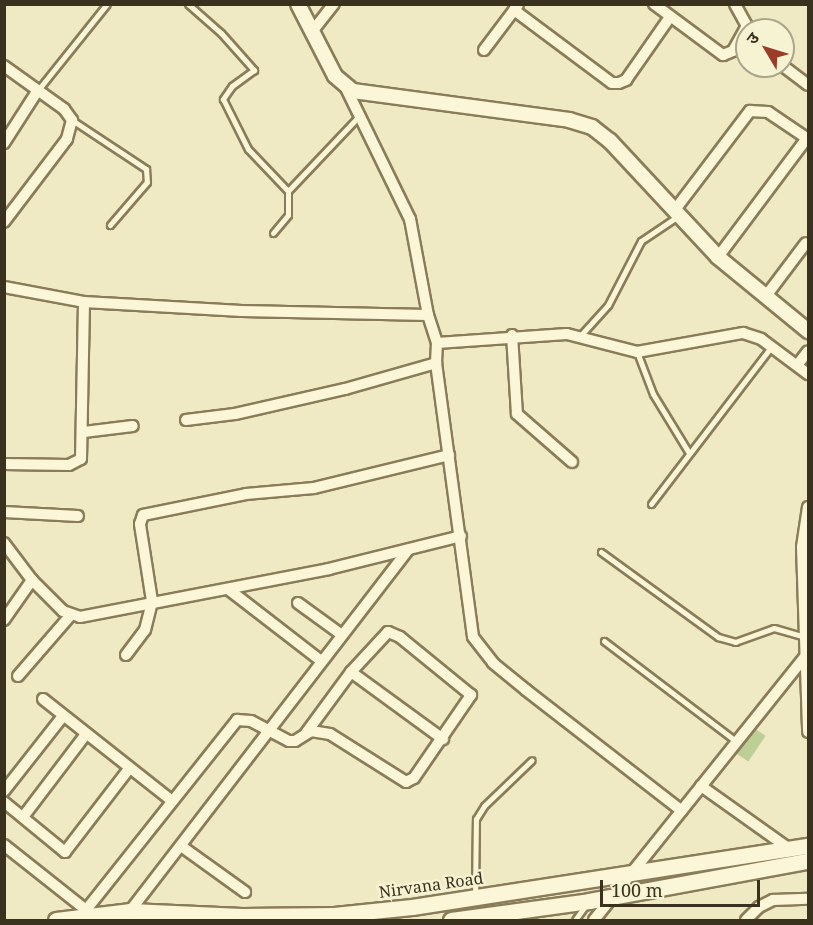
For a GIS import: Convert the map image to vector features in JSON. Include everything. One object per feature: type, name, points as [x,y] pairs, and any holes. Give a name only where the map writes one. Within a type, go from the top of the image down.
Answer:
[{"type":"main road","name":"Nirvana Road","points":[[56,921],[130,911],[242,916],[334,915],[475,898],[808,846]]},
{"type":"main road","points":[[451,921],[502,917],[589,901],[614,894],[808,861]]},
{"type":"street","points":[[298,4],[311,33],[361,114],[410,219],[428,315],[437,343],[436,363],[461,536],[470,625],[481,649],[526,690],[682,811]]},
{"type":"street","points":[[311,33],[334,4]]},
{"type":"street","points":[[654,4],[716,53],[729,54],[747,26],[735,4]]},
{"type":"street","points":[[484,51],[516,8],[612,83],[626,80],[670,17]]},
{"type":"street","points":[[4,66],[64,109],[72,120],[66,139],[4,222]]},
{"type":"street","points":[[795,75],[808,85]]},
{"type":"street","points":[[346,88],[369,94],[582,123],[610,141],[676,214],[718,256],[808,331]]},
{"type":"street","points":[[4,143],[38,90]]},
{"type":"street","points":[[676,214],[750,111],[768,112],[808,138],[718,256]]},
{"type":"street","points":[[766,296],[806,243]]},
{"type":"street","points":[[4,287],[84,302],[242,311],[428,315]]},
{"type":"street","points":[[4,464],[76,463],[83,453],[84,302]]},
{"type":"street","points":[[437,343],[512,335],[579,337],[600,345],[637,352],[743,333],[772,346],[808,374]]},
{"type":"street","points":[[512,335],[517,414],[572,462]]},
{"type":"street","points":[[798,364],[808,351]]},
{"type":"street","points":[[186,420],[235,414],[345,389],[436,363]]},
{"type":"street","points":[[84,432],[133,426]]},
{"type":"street","points":[[126,655],[145,630],[152,602],[140,524],[147,513],[246,494],[314,488],[449,455]]},
{"type":"street","points":[[808,507],[802,547],[808,732]]},
{"type":"street","points":[[4,512],[78,516]]},
{"type":"street","points":[[4,543],[32,580],[70,616],[90,616],[152,602],[228,589],[408,550],[461,536]]},
{"type":"street","points":[[130,911],[408,550]]},
{"type":"street","points":[[4,620],[32,580]]},
{"type":"street","points":[[228,589],[321,662]]},
{"type":"street","points":[[298,603],[342,635]]},
{"type":"street","points":[[18,676],[70,616]]},
{"type":"street","points":[[4,845],[91,915],[172,801],[231,724],[243,719],[289,741],[317,730],[340,739],[406,782],[414,778],[443,739],[471,695],[400,637],[388,632],[382,635],[351,672],[306,734]]},
{"type":"street","points":[[594,921],[807,654]]},
{"type":"street","points":[[351,672],[443,739]]},
{"type":"street","points":[[43,699],[172,801]]},
{"type":"street","points":[[4,791],[63,716]]},
{"type":"street","points":[[23,817],[86,734]]},
{"type":"street","points":[[4,802],[65,852],[129,768]]},
{"type":"street","points":[[701,786],[791,850]]},
{"type":"street","points":[[181,846],[245,892]]},
{"type":"street","points":[[746,921],[759,907],[773,900],[808,899]]},
{"type":"lane","points":[[38,90],[107,4]]},
{"type":"lane","points":[[188,4],[221,33],[254,70],[232,86],[223,99],[248,149],[288,191]]},
{"type":"lane","points":[[273,233],[288,214],[288,191],[361,114]]},
{"type":"lane","points":[[72,120],[146,169],[147,182],[110,225]]},
{"type":"lane","points":[[579,337],[608,305],[641,241],[676,214]]},
{"type":"lane","points":[[651,504],[772,346]]},
{"type":"lane","points":[[637,352],[652,394],[689,453]]},
{"type":"lane","points":[[601,552],[718,637],[735,642],[774,628],[806,638]]},
{"type":"lane","points":[[604,640],[737,742]]},
{"type":"lane","points":[[475,898],[476,819],[484,806],[532,760]]},
{"type":"lane","points":[[575,921],[589,901]]},
{"type":"green space","points":[[754,728],[766,736],[748,762],[737,754]]}]
